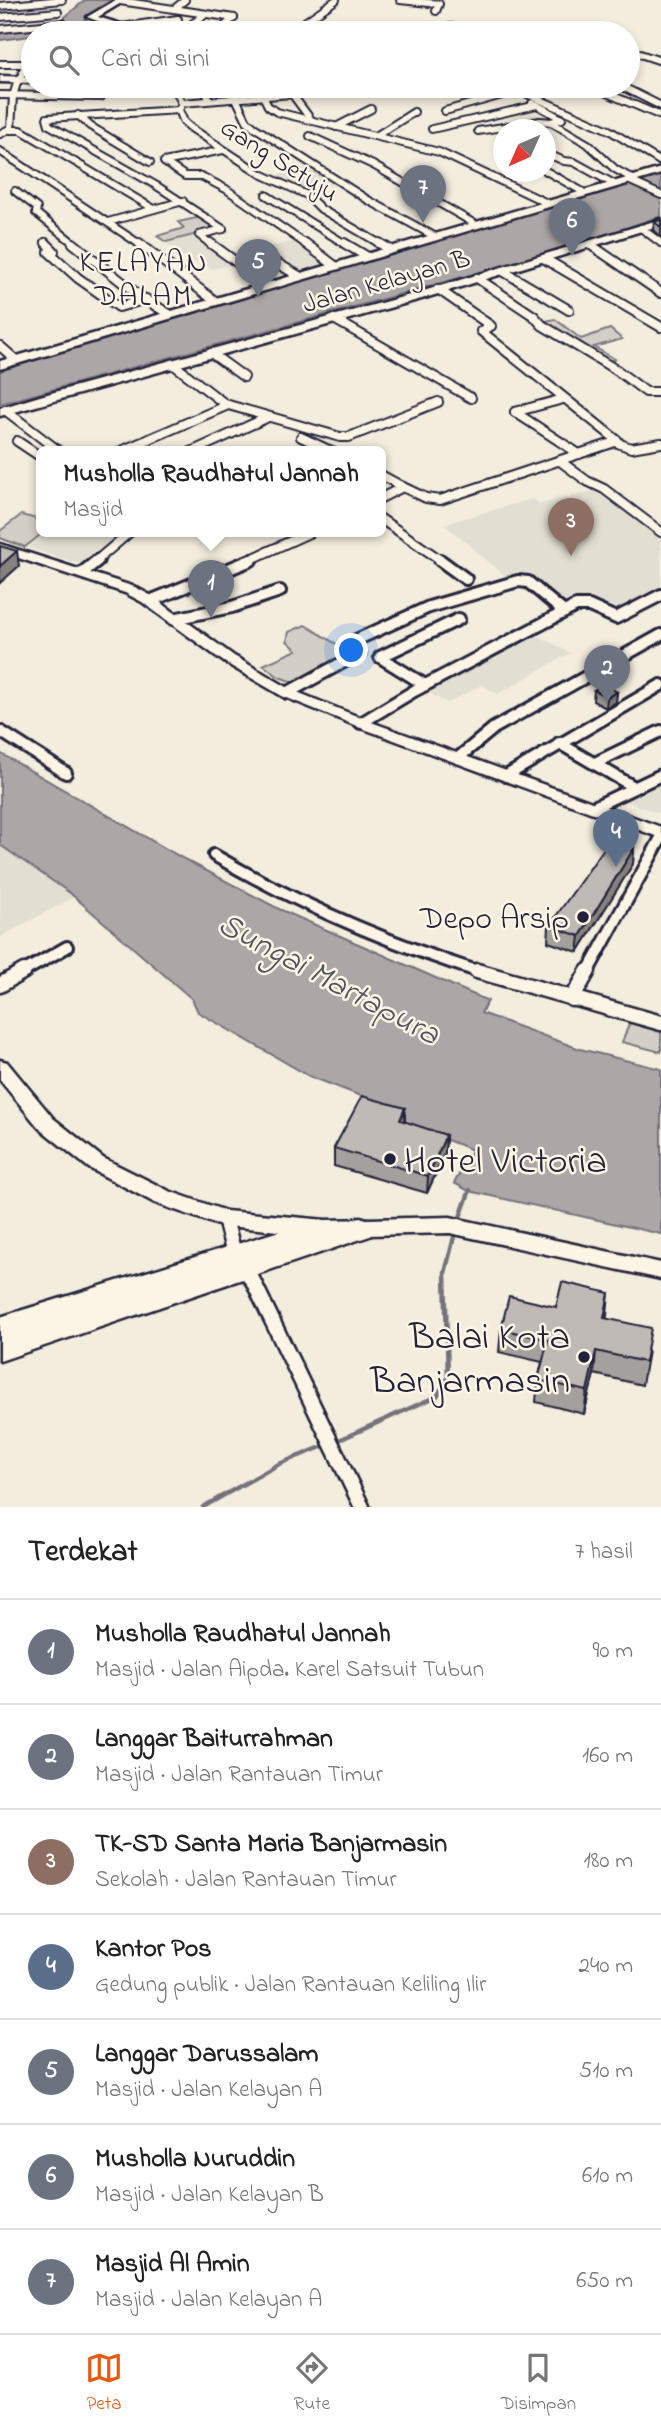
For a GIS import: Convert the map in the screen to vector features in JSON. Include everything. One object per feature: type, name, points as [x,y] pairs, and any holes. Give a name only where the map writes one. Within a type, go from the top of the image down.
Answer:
[{"type":"highway","points":[[0,1349],[326,1228]]},
{"type":"highway","points":[[0,1329],[360,1228]]},
{"type":"street","points":[[2,4],[62,0]]},
{"type":"street","points":[[174,9],[185,0]]},
{"type":"street","points":[[306,21],[336,0]]},
{"type":"street","points":[[400,0],[439,5]]},
{"type":"street","points":[[101,21],[91,17],[121,1],[234,18],[230,21]]},
{"type":"street","points":[[1,15],[58,12]]},
{"type":"street","points":[[196,21],[206,14]]},
{"type":"street","points":[[168,21],[178,19]]},
{"type":"street","points":[[0,29],[21,27]]},
{"type":"street","points":[[640,54],[661,61]]},
{"type":"street","points":[[0,64],[21,64]]},
{"type":"street","points":[[11,129],[13,96],[21,77]]},
{"type":"street","points":[[0,79],[19,80]]},
{"type":"street","points":[[0,96],[21,96]]},
{"type":"street","points":[[640,96],[661,106]]},
{"type":"street","name":"Gang Setuju","points":[[178,98],[184,121],[191,128],[261,174],[307,195],[321,209],[389,249]]},
{"type":"street","points":[[48,125],[48,117],[180,106],[236,98],[247,121],[254,127],[368,200],[434,236]]},
{"type":"street","points":[[266,98],[268,106],[274,111],[450,156],[547,203]]},
{"type":"street","points":[[295,98],[312,121]]},
{"type":"street","points":[[445,111],[491,98]]},
{"type":"street","points":[[533,98],[562,119],[556,121]]},
{"type":"street","points":[[618,98],[661,116]]},
{"type":"street","points":[[432,129],[539,102],[609,130],[661,162]]},
{"type":"street","points":[[336,127],[371,109]]},
{"type":"street","points":[[376,136],[414,112]]},
{"type":"street","points":[[78,115],[83,123],[117,139],[150,160],[125,167]]},
{"type":"street","points":[[0,116],[12,117]]},
{"type":"street","points":[[39,127],[48,125],[183,201],[223,229],[199,235],[268,285]]},
{"type":"street","points":[[556,125],[583,140],[630,180],[661,195]]},
{"type":"street","points":[[0,126],[21,130],[30,128]]},
{"type":"street","points":[[0,134],[11,129]]},
{"type":"street","points":[[478,131],[493,129]]},
{"type":"street","points":[[21,130],[154,209]]},
{"type":"street","points":[[310,136],[340,147],[475,225]]},
{"type":"street","points":[[223,149],[164,162],[185,176],[199,175],[226,189],[293,233],[335,266]]},
{"type":"street","points":[[0,151],[158,256],[215,301]]},
{"type":"street","points":[[556,158],[574,162],[614,184]]},
{"type":"street","points":[[0,365],[661,171]]},
{"type":"street","points":[[556,177],[585,193]]},
{"type":"street","points":[[15,191],[37,208],[36,212],[169,314]]},
{"type":"street","points":[[266,195],[366,256]]},
{"type":"street","points":[[108,222],[183,201]]},
{"type":"street","name":"Jalan Kelayan B","points":[[2,411],[545,259],[661,222]]},
{"type":"street","points":[[641,228],[661,243]]},
{"type":"street","points":[[45,242],[54,251],[49,252],[69,271],[119,307],[146,299]]},
{"type":"street","points":[[591,245],[661,293]]},
{"type":"street","points":[[251,248],[299,276]]},
{"type":"street","points":[[545,259],[661,327]]},
{"type":"street","points":[[503,271],[569,310]]},
{"type":"street","points":[[477,278],[534,316],[542,325],[618,371],[646,393],[661,392]]},
{"type":"street","points":[[438,289],[491,327],[481,331],[517,357],[563,399],[618,441],[631,448],[661,443]]},
{"type":"street","points":[[334,318],[471,398]]},
{"type":"street","points":[[0,346],[16,360]]},
{"type":"street","points":[[211,353],[244,377]]},
{"type":"street","points":[[173,364],[228,405],[266,418],[345,438],[438,402]]},
{"type":"street","points":[[563,399],[515,412],[579,454]]},
{"type":"street","points":[[133,446],[228,405]]},
{"type":"street","points":[[2,411],[28,426],[36,436],[51,446]]},
{"type":"street","points":[[204,446],[266,418]]},
{"type":"street","points":[[301,437],[320,446]]},
{"type":"street","points":[[17,441],[36,454]]},
{"type":"street","points":[[386,478],[426,498],[440,500],[618,441]]},
{"type":"street","points":[[560,461],[587,481],[604,489],[661,532]]},
{"type":"street","points":[[386,496],[403,487]]},
{"type":"street","points":[[386,522],[466,579]]},
{"type":"street","points":[[82,573],[122,537]]},
{"type":"street","points":[[150,601],[300,537]]},
{"type":"street","points":[[0,548],[130,590],[150,601],[239,665],[287,693],[361,723],[594,807],[661,836],[650,862],[572,999]]},
{"type":"street","points":[[287,693],[360,653],[345,645],[429,607],[518,581],[528,582],[564,612]]},
{"type":"street","points":[[173,619],[232,607],[280,591]]},
{"type":"street","points":[[361,723],[425,685],[564,612],[586,605],[616,618],[661,596]]},
{"type":"street","points":[[425,685],[380,657],[458,619]]},
{"type":"street","points":[[458,758],[495,728],[661,635]]},
{"type":"street","points":[[506,776],[661,685]]},
{"type":"street","points":[[0,731],[66,773]]},
{"type":"street","points":[[595,764],[661,731]]},
{"type":"street","points":[[559,743],[634,787]]},
{"type":"street","points":[[594,807],[661,775]]},
{"type":"street","points":[[214,855],[299,903],[391,944],[661,1023]]},
{"type":"street","points":[[0,985],[68,947]]},
{"type":"street","points":[[0,1067],[46,1123],[96,1163],[162,1197],[225,1219],[249,1257],[335,1454],[362,1507]]},
{"type":"street","points":[[225,1219],[249,1257]]},
{"type":"street","points":[[326,1228],[450,1225],[661,1271]]},
{"type":"shaded area","points":[[313,166],[341,183],[301,192],[268,177]]},
{"type":"shaded area","points":[[201,217],[217,229],[166,242],[157,236],[184,228],[178,222]]},
{"type":"shaded area","points":[[199,234],[239,263],[211,269],[201,262],[193,263],[166,243]]},
{"type":"shaded area","points":[[297,240],[332,266],[299,274],[258,251]]},
{"type":"shaded area","points":[[555,319],[581,339],[610,329],[622,339],[594,347],[615,359],[608,362],[541,322]]},
{"type":"shaded area","points":[[601,489],[661,534],[661,591],[611,616],[587,600],[562,607],[529,578],[510,580],[444,524],[532,499],[540,504]]},
{"type":"shaded area","points":[[21,515],[36,519],[38,537],[25,547],[0,538],[0,531]]},
{"type":"shaded area","points":[[40,537],[114,538],[84,565],[28,548]]},
{"type":"shaded area","points":[[305,625],[353,654],[301,685],[279,677],[263,665],[297,650],[287,641],[289,632]]},
{"type":"shaded area","points":[[532,632],[570,653],[498,694],[482,685],[448,703],[424,690]]},
{"type":"shaded area","points":[[661,782],[661,814],[619,799]]},
{"type":"shaded area","points":[[0,844],[76,896],[0,937]]},
{"type":"shaded area","points":[[630,1022],[661,1030],[661,1052],[622,1042]]},
{"type":"water","points":[[85,0],[118,0],[91,14],[84,21],[65,21],[65,17]]},
{"type":"water","points":[[21,29],[21,37],[0,40],[0,33]]},
{"type":"water","points":[[661,175],[661,216],[572,247],[0,404],[0,370]]},
{"type":"water","name":"Sungai Martapura","points":[[0,753],[184,859],[279,909],[488,1001],[481,1013],[580,1049],[661,1069],[661,1234],[469,1191],[454,1183],[473,1150],[369,1110],[369,1099],[309,1076],[198,1012],[192,999],[70,893],[0,845]]},
{"type":"building","points":[[0,546],[17,551],[0,566]]},
{"type":"building","points":[[604,684],[617,692],[607,697],[594,690]]},
{"type":"building","points":[[610,840],[634,848],[580,936],[549,926]]},
{"type":"building","name":"Hotel Victoria","points":[[362,1096],[405,1108],[400,1120],[446,1135],[428,1176],[334,1148]]},
{"type":"building","points":[[562,1282],[609,1293],[604,1318],[651,1328],[645,1362],[596,1351],[587,1391],[538,1380],[548,1340],[501,1329],[509,1296],[556,1307]]},
{"type":"waterway","points":[[460,1217],[470,1190]]},
{"type":"waterway","points":[[337,1441],[437,1396],[448,1378],[445,1273],[455,1233]]},
{"type":"waterway","points":[[203,1507],[279,1464],[329,1444]]},
{"type":"place","name":"Masjid Al Amin","points":[[423,223]]},
{"type":"place","name":"Musholla Nuruddin","points":[[572,256]]},
{"type":"place","name":"Langgar Darussalam","points":[[258,297]]},
{"type":"place","name":"TK-SD Santa Maria Banjarmasin","points":[[571,556]]},
{"type":"place","name":"Musholla Raudhatul Jannah","points":[[211,618]]},
{"type":"place","name":"Langgar Baiturrahman","points":[[607,703]]},
{"type":"place","name":"Kantor Pos","points":[[616,867]]},
{"type":"place","name":"Depo Arsip","points":[[583,917]]},
{"type":"place","name":"Hotel Victoria","points":[[390,1159]]},
{"type":"place","name":"Balai Kota Banjarmasin","points":[[584,1357]]},
{"type":"district","name":"KELAYAN DALAM","points":[[144,278]]}]
